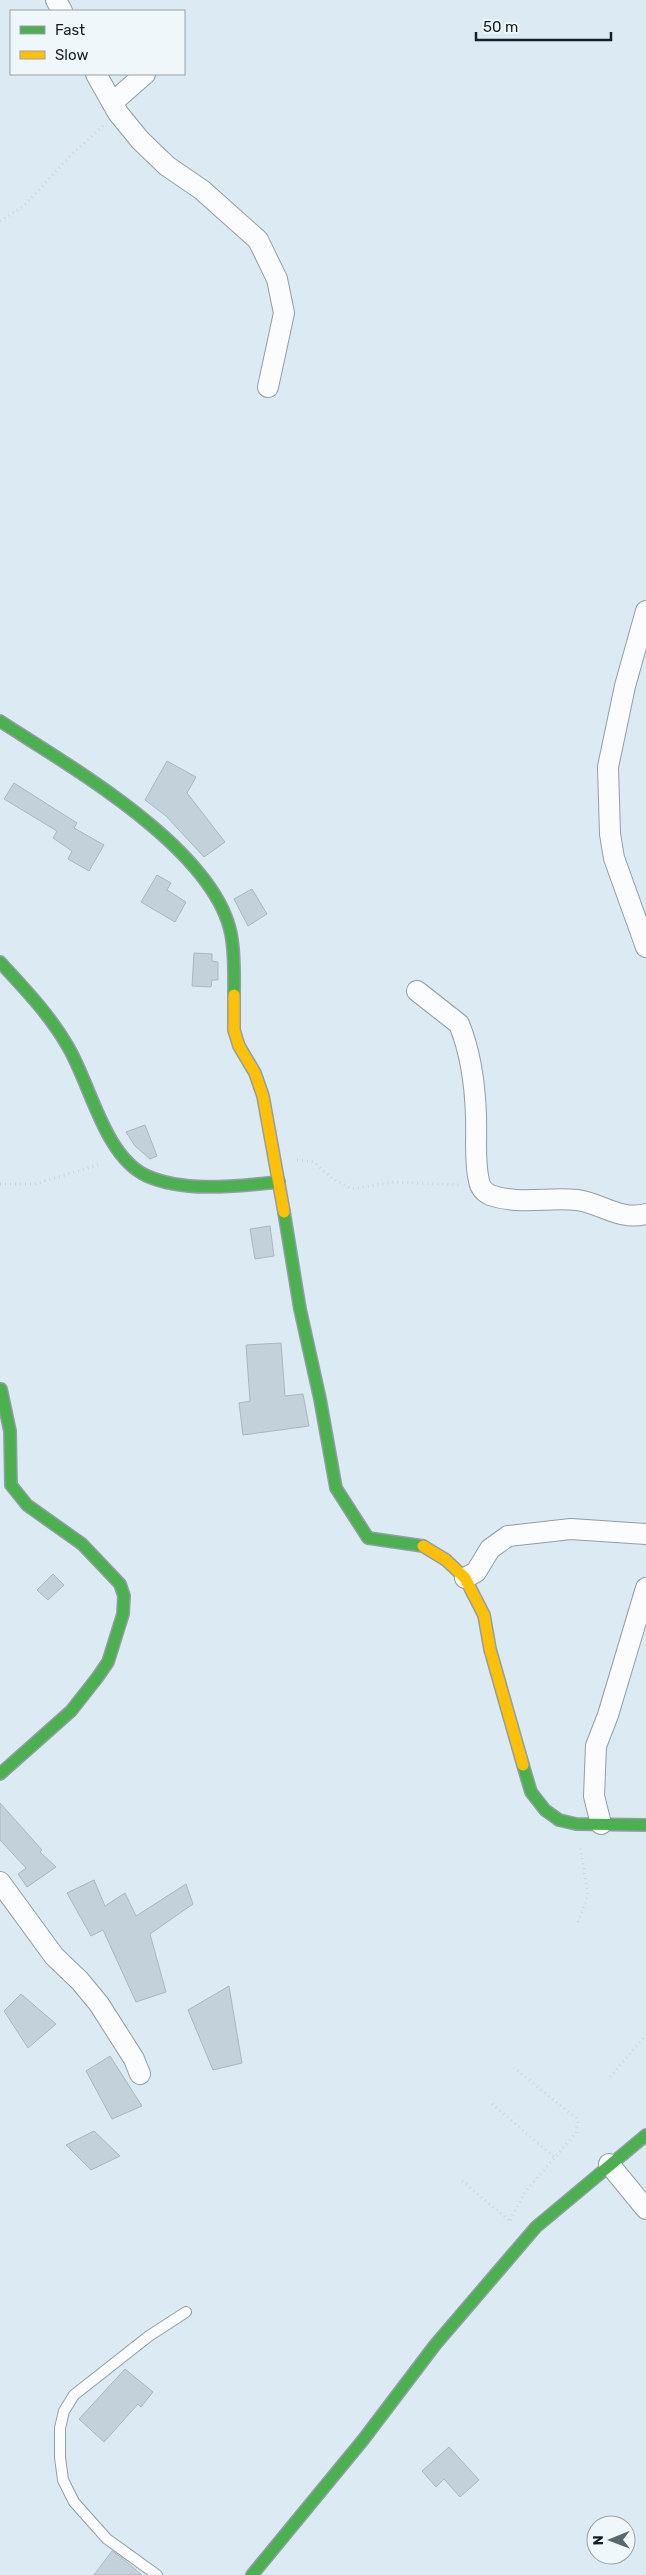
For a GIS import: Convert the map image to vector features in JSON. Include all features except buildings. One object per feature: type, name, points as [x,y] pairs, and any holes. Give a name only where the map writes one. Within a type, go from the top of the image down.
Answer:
[{"type":"street","points":[[97,75],[115,108],[167,166],[202,190],[258,240],[277,279],[284,313],[268,387]]},
{"type":"street","points":[[115,108],[144,75]]},
{"type":"street","points":[[646,611],[625,686],[608,767],[610,834],[614,858],[638,894],[646,948]]},
{"type":"street","points":[[0,721],[124,803],[154,827],[204,880],[217,901],[231,933],[234,962],[234,1030],[239,1046],[255,1073],[263,1096],[277,1166],[300,1309],[320,1399],[336,1488],[354,1520],[368,1538],[392,1543],[419,1544],[446,1560],[465,1578],[484,1615],[490,1650],[531,1792],[543,1811],[559,1821],[577,1826],[601,1824],[646,1825]]},
{"type":"street","points":[[0,962],[38,1005],[69,1048],[115,1144],[130,1164],[145,1176],[196,1186],[219,1187],[279,1182]]},
{"type":"street","points":[[417,992],[460,1024],[465,1039],[473,1074],[476,1156],[481,1188],[488,1194],[503,1198],[525,1201],[577,1200],[616,1214],[646,1214]]},
{"type":"street","points":[[0,1774],[71,1711],[98,1678],[108,1662],[123,1614],[124,1596],[120,1584],[82,1544],[27,1505],[11,1485],[10,1431],[1,1389]]},
{"type":"street","points":[[465,1578],[476,1572],[490,1549],[508,1536],[571,1530],[646,1534]]},
{"type":"street","points":[[601,1824],[594,1796],[596,1746],[608,1715],[646,1588]]},
{"type":"street","points":[[0,1882],[54,1956],[80,1981],[99,2004],[134,2058],[140,2074]]},
{"type":"street","points":[[252,2575],[363,2440],[440,2338],[528,2236],[609,2164],[646,2135]]},
{"type":"street","points":[[609,2164],[646,2209]]},
{"type":"lane","points":[[156,2575],[107,2539],[74,2502],[63,2480],[60,2457],[60,2428],[64,2411],[74,2394],[149,2336],[186,2312]]},
{"type":"path","points":[[0,221],[25,205],[115,108]]},
{"type":"path","points":[[0,1184],[35,1184],[97,1166],[122,1153]]},
{"type":"path","points":[[277,1166],[301,1159],[310,1160],[333,1178],[352,1188],[394,1182],[436,1182],[481,1188]]},
{"type":"path","points":[[577,1826],[588,1895],[578,1922]]},
{"type":"path","points":[[610,2077],[646,2035]]},
{"type":"path","points":[[510,2221],[524,2192],[576,2133],[578,2120],[514,2068]]},
{"type":"path","points":[[492,2104],[554,2157]]},
{"type":"path","points":[[462,2181],[528,2236]]},
{"type":"traffic: fast","points":[[0,721],[99,785],[135,812],[169,841],[197,871],[219,902],[231,934],[234,957],[234,995]]},
{"type":"traffic: fast","points":[[0,962],[36,1002],[60,1034],[75,1060],[109,1136],[120,1153],[132,1166],[147,1176],[178,1185],[212,1187],[279,1182]]},
{"type":"traffic: fast","points":[[284,1212],[300,1309],[320,1399],[336,1488],[368,1538],[423,1546]]},
{"type":"traffic: fast","points":[[0,1774],[71,1711],[97,1678],[108,1662],[123,1614],[124,1596],[120,1584],[82,1544],[27,1505],[11,1485],[10,1431],[1,1389]]},
{"type":"traffic: fast","points":[[523,1765],[531,1792],[545,1810],[559,1820],[576,1824],[646,1825]]},
{"type":"traffic: fast","points":[[252,2575],[363,2440],[435,2345],[536,2227],[646,2135]]},
{"type":"traffic: slow","points":[[234,995],[234,1030],[239,1046],[255,1073],[263,1096],[284,1212]]},
{"type":"traffic: slow","points":[[423,1546],[446,1560],[465,1578],[484,1615],[490,1649],[523,1765]]}]
